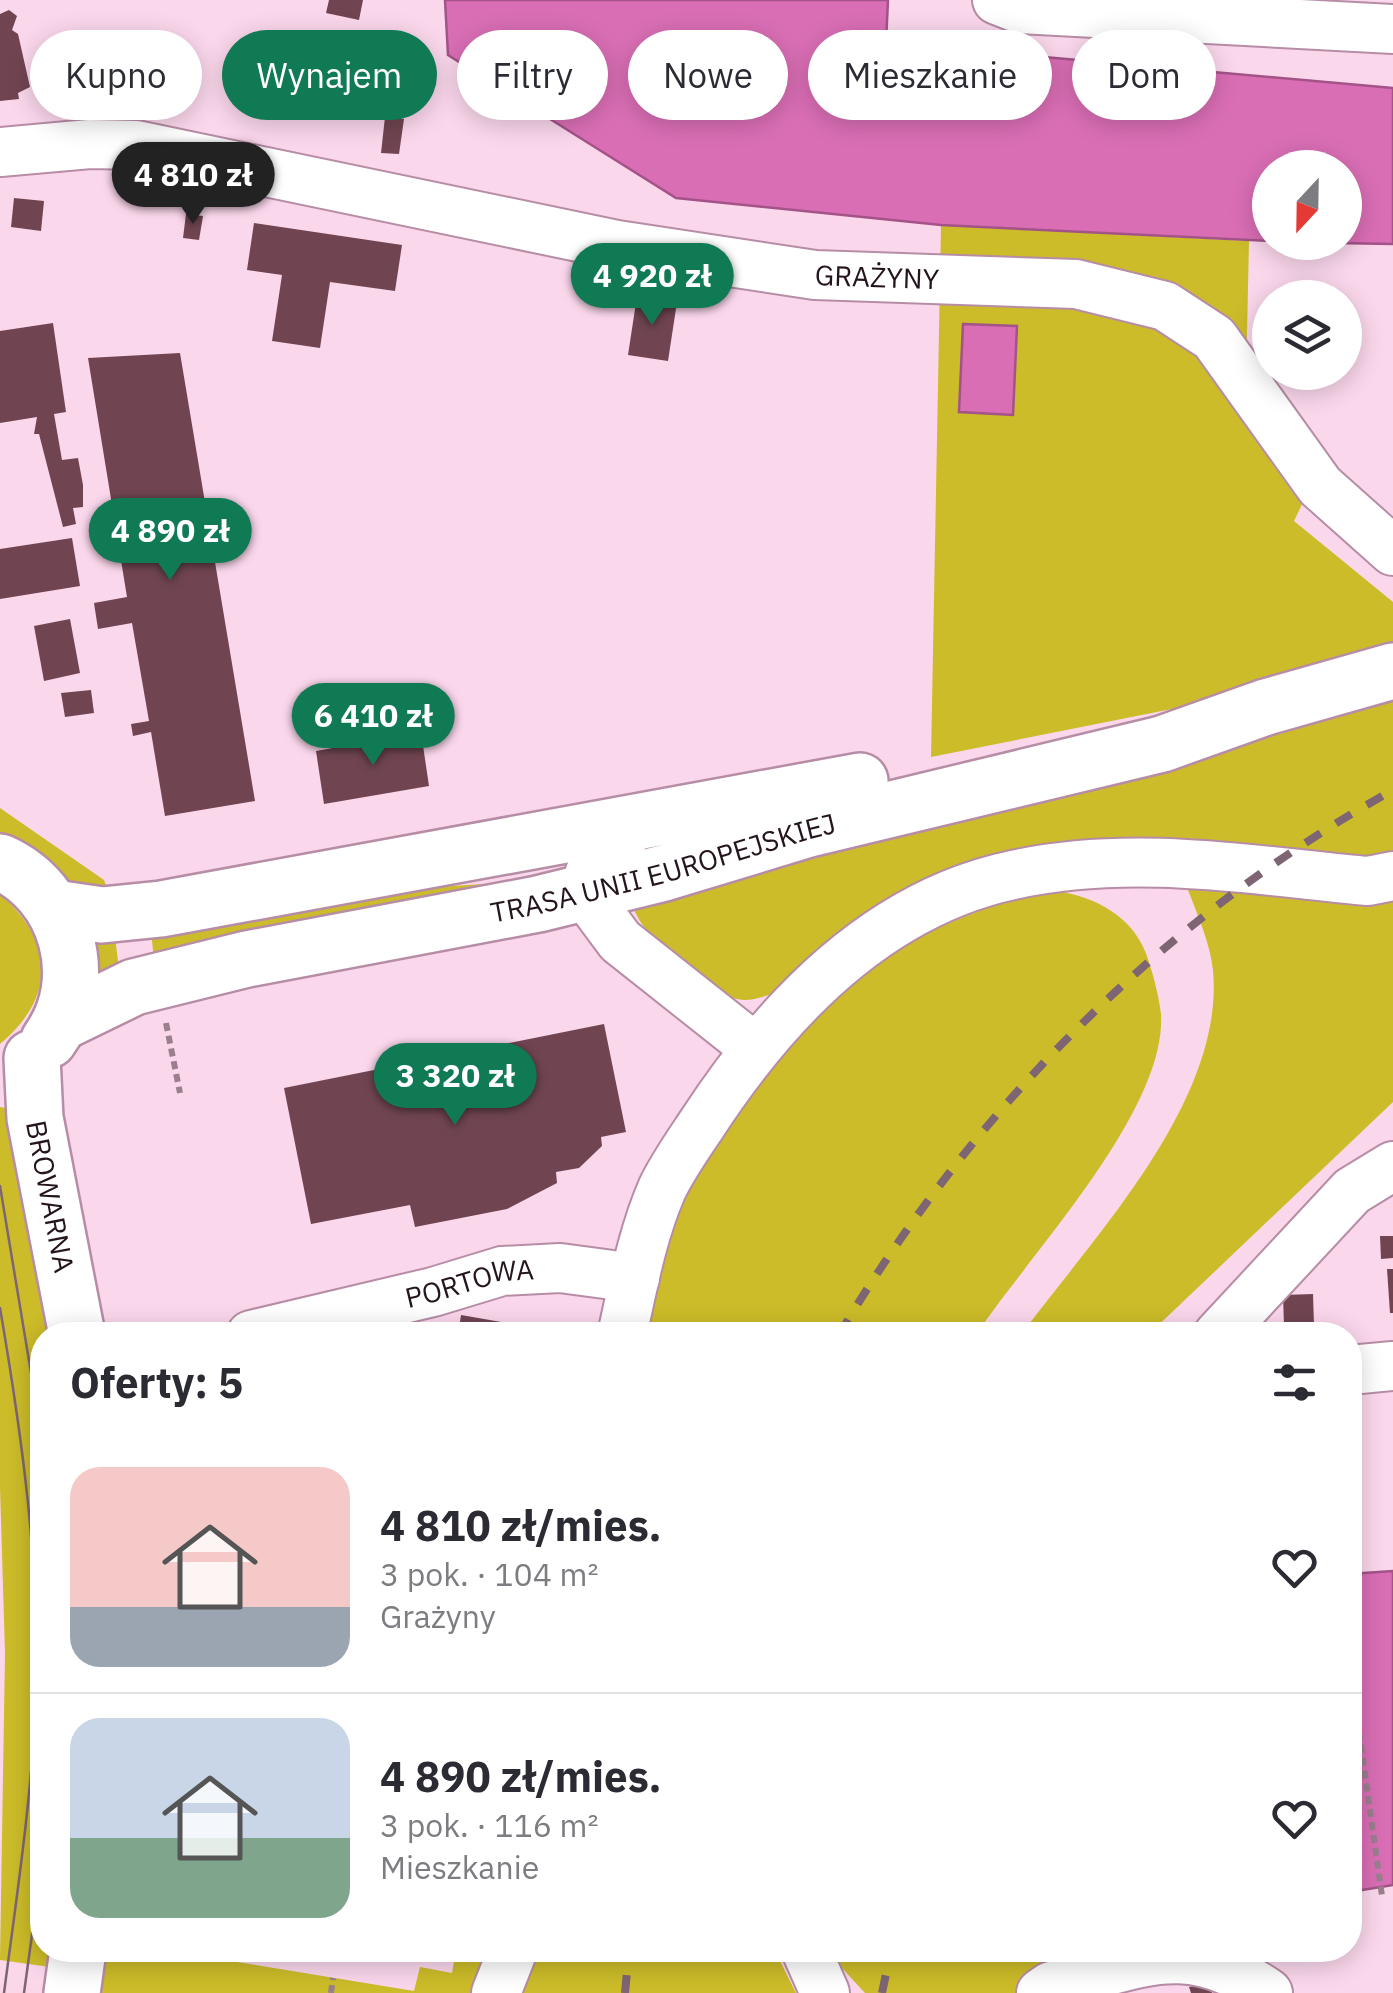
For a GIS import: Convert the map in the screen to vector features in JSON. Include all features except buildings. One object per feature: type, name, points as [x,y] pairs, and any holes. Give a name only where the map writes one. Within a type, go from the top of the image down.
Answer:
[{"type":"main road","name":"TRASA UNII EUROPEJSKIEJ","points":[[31,1053],[134,987],[247,959],[590,891],[809,830],[1162,744],[1266,706],[1381,674]]},
{"type":"main road","name":"TRASA UNII EUROPEJSKIEJ","points":[[54,908],[102,915],[161,909],[635,825],[1266,706]]},
{"type":"main road","points":[[0,862],[34,884],[54,908]]},
{"type":"main road","name":"BROWARNA","points":[[54,908],[70,955],[71,979],[31,1053],[35,1118],[74,1322]]},
{"type":"main road","points":[[72,1993],[76,1962]]},
{"type":"street","points":[[998,0],[1020,9],[1393,29]]},
{"type":"street","name":"GRAŻYNY","points":[[0,152],[90,144],[136,146],[617,245],[815,275],[1076,284],[1165,306],[1214,338],[1320,486],[1393,551]]},
{"type":"street","points":[[635,825],[594,865],[590,891],[603,922],[620,941],[755,1048]]},
{"type":"street","points":[[625,1322],[663,1186],[755,1048],[837,964],[876,934],[929,906],[1011,875],[1115,863],[1176,862],[1368,881],[1393,876]]},
{"type":"street","points":[[1230,1322],[1352,1190],[1393,1166]]},
{"type":"street","name":"PORTOWA","points":[[305,1322],[434,1292],[502,1271],[560,1268],[635,1278]]},
{"type":"street","points":[[1362,1369],[1393,1366]]},
{"type":"street","points":[[496,1993],[508,1962]]},
{"type":"street","points":[[811,1962],[825,1993]]},
{"type":"street","points":[[1041,1993],[1052,1986],[1156,1962]]},
{"type":"street","points":[[1211,1962],[1268,1993]]},
{"type":"path","points":[[165,1017],[180,1093]]},
{"type":"path","points":[[1362,1753],[1382,1896]]},
{"type":"path","points":[[331,1993],[333,1978]]},
{"type":"shaded area","points":[[445,0],[888,0],[887,30],[808,30],[808,120],[1052,120],[1052,58],[1072,60],[1072,120],[1216,120],[1216,72],[1393,88],[1393,244],[1362,243],[1362,150],[1252,150],[1252,240],[941,225],[676,198],[552,120],[608,120],[608,30],[457,30],[457,61],[448,55]]},
{"type":"shaded area","points":[[941,225],[1249,241],[1246,379],[1307,494],[1294,521],[1393,602],[1393,646],[1207,702],[931,757]]},
{"type":"shaded area","points":[[963,324],[1017,326],[1013,415],[959,412]]},
{"type":"shaded area","points":[[1393,693],[1393,862],[1122,841],[775,993],[747,1000],[724,995],[694,976],[663,949],[634,909],[635,905]]},
{"type":"shaded area","points":[[0,808],[104,880],[109,894],[73,883],[33,849],[0,832]]},
{"type":"shaded area","points":[[1192,881],[1393,897],[1393,1102],[1162,1322],[1031,1322],[1149,1164],[1177,1117],[1198,1068],[1211,1019],[1213,970],[1188,890]]},
{"type":"shaded area","points":[[518,882],[154,959],[151,932],[435,887]]},
{"type":"shaded area","points":[[1051,890],[1083,897],[1112,911],[1143,946],[1161,1014],[1157,1052],[1142,1094],[1119,1137],[985,1322],[645,1322],[664,1246],[686,1189],[768,1069],[835,997],[871,968],[909,943],[999,904]]},
{"type":"shaded area","points":[[0,894],[31,931],[42,969],[31,1007],[0,1044]]},
{"type":"shaded area","points":[[115,937],[119,969],[93,976],[90,942]]},
{"type":"shaded area","points":[[0,1107],[6,1108],[21,1149],[55,1322],[30,1322],[30,1962],[58,1962],[57,1968],[0,1960],[5,1653],[0,1487]]},
{"type":"shaded area","points":[[1393,1571],[1393,1885],[1362,1890],[1362,1573]]},
{"type":"shaded area","points":[[93,1962],[237,1962],[414,1991],[420,1967],[452,1973],[454,1962],[488,1962],[476,1993],[89,1993]]},
{"type":"shaded area","points":[[531,1962],[780,1962],[796,1993],[519,1993]]},
{"type":"shaded area","points":[[839,1962],[1148,1962],[1098,1993],[865,1993]]},
{"type":"tram line","points":[[0,1186],[30,1367]]},
{"type":"tram line","points":[[0,1308],[30,1529]]},
{"type":"tram line","points":[[4,1993],[30,1780]]},
{"type":"tram line","points":[[24,1993],[30,1949]]},
{"type":"railway","points":[[847,1322],[949,1173],[1080,1026],[1152,959],[1229,897],[1309,840],[1393,790]]},
{"type":"railway","points":[[625,1993],[628,1962]]},
{"type":"railway","points":[[882,1993],[888,1962]]}]
